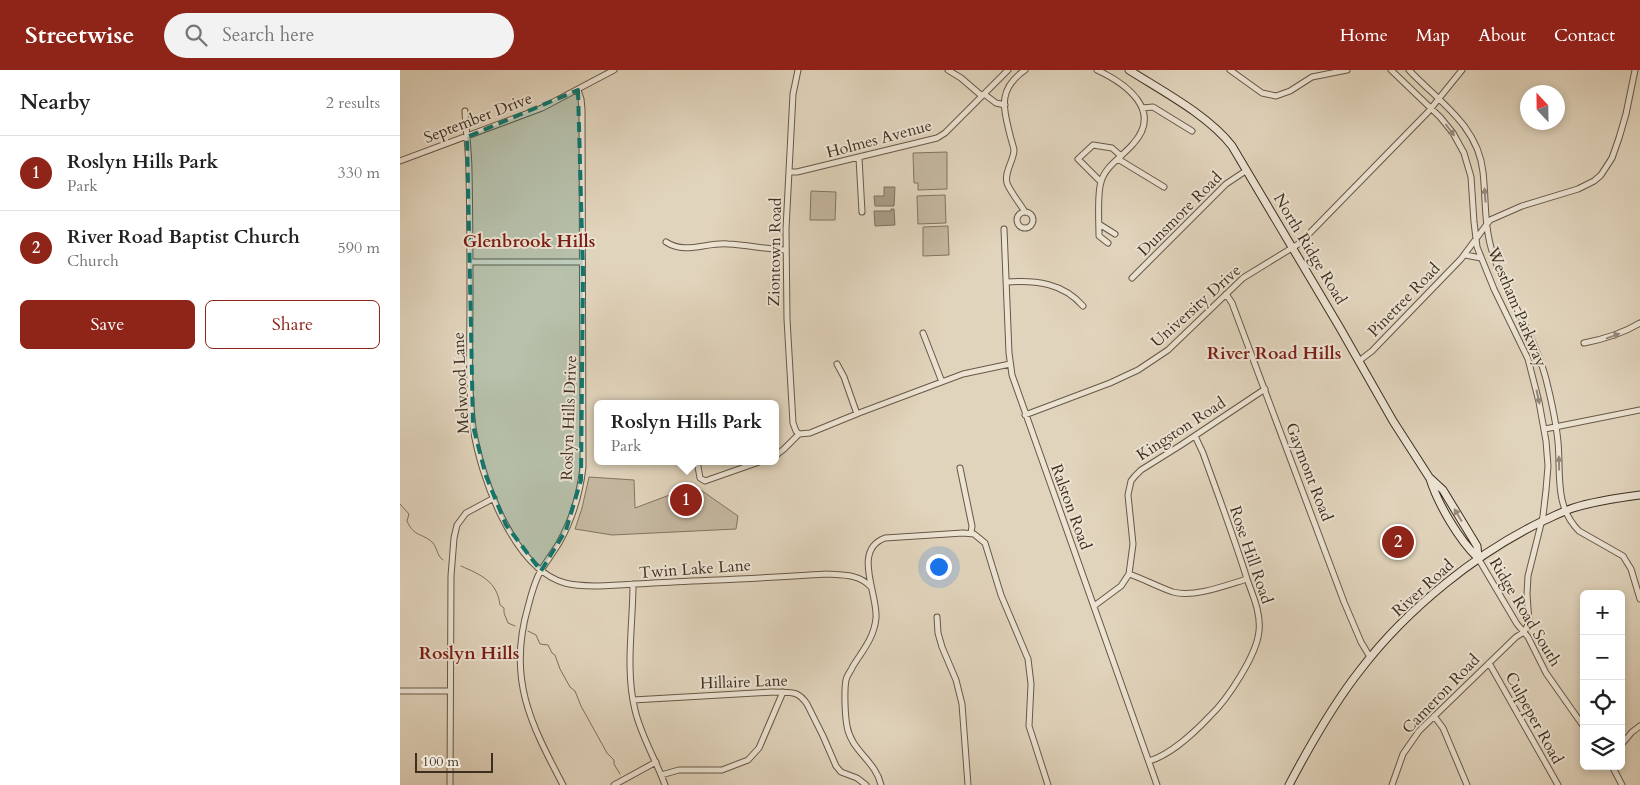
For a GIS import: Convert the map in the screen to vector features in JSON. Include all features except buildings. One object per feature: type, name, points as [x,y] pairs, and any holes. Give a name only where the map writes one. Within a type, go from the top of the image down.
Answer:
[{"type":"main road","name":"North Ridge Road","points":[[1129,70],[1197,114],[1220,132],[1232,146],[1393,421],[1429,476],[1441,506],[1470,550],[1478,558]]},
{"type":"main road","name":"River Road","points":[[1289,785],[1340,698],[1370,658],[1415,612],[1478,558],[1505,541],[1565,511],[1596,502],[1640,495]]},
{"type":"street","name":"September Drive","points":[[402,160],[542,108],[614,70]]},
{"type":"street","name":"Ziontown Road","points":[[798,70],[793,94],[789,172],[786,319],[793,423],[799,434]]},
{"type":"street","points":[[948,70],[996,103],[1005,105]]},
{"type":"street","name":"Holmes Avenue","points":[[789,172],[797,172],[859,158],[937,138],[945,133],[1008,70]]},
{"type":"street","points":[[1025,70],[1014,79],[1005,91],[1005,116],[1014,150],[1007,175],[1007,183],[1026,212]]},
{"type":"street","points":[[1097,70],[1133,93],[1140,102],[1144,116],[1142,132],[1108,169],[1100,182],[1099,236],[1108,243]]},
{"type":"street","points":[[1230,70],[1262,93],[1276,96],[1290,91],[1312,78],[1347,70]]},
{"type":"street","name":"Westham Parkway","points":[[1391,70],[1431,108],[1453,133],[1460,146],[1468,163],[1473,188],[1476,241],[1481,258],[1531,367],[1545,429],[1548,466],[1542,522],[1528,576],[1529,623],[1524,632]]},
{"type":"street","name":"Westham Parkway","points":[[1409,70],[1462,121],[1474,143],[1482,168],[1487,226],[1493,254],[1536,348],[1546,378],[1556,428],[1561,499],[1565,511]]},
{"type":"street","name":"University Drive","points":[[1026,415],[1110,383],[1138,370],[1178,342],[1248,274],[1293,248],[1304,239],[1431,108],[1462,70]]},
{"type":"street","name":"Pinetree Road","points":[[1359,361],[1372,351],[1464,255],[1490,220],[1522,206],[1578,189],[1601,175],[1612,158],[1619,138],[1626,114],[1634,70]]},
{"type":"street","name":"Roslyn Hills Drive","points":[[563,785],[531,720],[523,695],[520,650],[524,618],[540,571],[566,530],[582,480],[584,452],[582,109],[578,90]]},
{"type":"street","points":[[1142,108],[1153,107],[1192,131]]},
{"type":"street","name":"Melwood Lane","points":[[465,111],[469,173],[473,426],[479,452],[494,498],[514,539],[540,571],[557,581],[572,585],[633,584]]},
{"type":"street","points":[[1100,182],[1078,159],[1093,145],[1112,148],[1119,158],[1164,188]]},
{"type":"street","points":[[859,158],[862,212]]},
{"type":"street","name":"Dunsmore Road","points":[[1132,278],[1226,184],[1247,170]]},
{"type":"street","points":[[1099,224],[1114,234]]},
{"type":"street","name":"Ralston Road","points":[[1004,229],[1010,364],[1015,386],[1157,785]]},
{"type":"street","points":[[666,242],[683,248],[728,244],[786,250]]},
{"type":"street","points":[[1464,255],[1481,258]]},
{"type":"street","points":[[470,262],[582,262]]},
{"type":"street","points":[[1007,282],[1032,281],[1046,283],[1076,298],[1083,306]]},
{"type":"street","name":"Gaymont Road","points":[[1226,294],[1232,303],[1265,389],[1344,602],[1370,658]]},
{"type":"street","points":[[1584,343],[1607,338],[1640,323]]},
{"type":"street","points":[[923,333],[942,382]]},
{"type":"street","points":[[837,364],[844,377],[857,414]]},
{"type":"street","points":[[779,453],[799,434],[810,433],[971,372],[1010,364]]},
{"type":"street","name":"Kingston Road","points":[[1129,574],[1133,544],[1128,495],[1131,481],[1141,470],[1265,389]]},
{"type":"street","points":[[1545,429],[1640,410]]},
{"type":"street","name":"Rose Hill Road","points":[[1149,761],[1163,755],[1184,740],[1216,711],[1252,656],[1257,642],[1259,624],[1257,607],[1203,453],[1195,436]]},
{"type":"street","points":[[698,465],[700,478],[705,481],[751,465]]},
{"type":"street","points":[[960,468],[972,526],[971,533]]},
{"type":"street","points":[[450,785],[451,576],[456,530],[460,520],[466,513],[494,498]]},
{"type":"street","points":[[1565,511],[1579,531],[1620,553],[1627,560],[1640,599]]},
{"type":"street","points":[[880,785],[877,772],[856,747],[849,734],[847,723],[846,679],[868,645],[875,628],[876,608],[871,587],[868,558],[871,550],[882,539],[971,533],[978,536],[985,543],[1001,595],[1028,658],[1030,684],[1029,726],[1048,785]]},
{"type":"street","name":"Ridge Road South","points":[[1478,558],[1517,624],[1524,632],[1546,673],[1583,725]]},
{"type":"street","name":"Twin Lake Lane","points":[[665,785],[642,733],[633,700],[630,643],[633,584],[826,574],[850,575],[865,581],[871,587]]},
{"type":"street","points":[[1094,606],[1121,586],[1129,574],[1180,593],[1213,589],[1247,579]]},
{"type":"street","points":[[937,617],[938,633],[942,647],[956,680],[962,704],[968,785]]},
{"type":"street","name":"Cameron Road","points":[[1392,785],[1398,764],[1410,742],[1489,662],[1524,632]]},
{"type":"street","name":"Culpeper Road","points":[[1489,662],[1558,785]]},
{"type":"street","points":[[400,691],[450,691]]},
{"type":"street","points":[[662,775],[679,770],[722,770],[748,760],[760,748],[783,692]]},
{"type":"street","name":"Hillaire Lane","points":[[633,700],[783,692],[796,693],[803,698],[837,768],[866,785]]},
{"type":"street","points":[[1434,716],[1444,728],[1468,785]]},
{"type":"street","points":[[1625,740],[1640,726]]},
{"type":"street","points":[[614,785],[656,762]]},
{"type":"street","points":[[1614,770],[1622,785]]},
{"type":"highlighted area","points":[[578,90],[583,272],[581,480],[566,530],[541,571],[506,525],[486,476],[473,426],[467,137]]},
{"type":"shaded area","points":[[947,152],[947,189],[918,190],[918,183],[914,183],[913,153]]},
{"type":"shaded area","points":[[884,187],[895,187],[894,206],[875,206],[874,196],[884,196]]},
{"type":"shaded area","points":[[811,191],[836,192],[835,220],[810,220]]},
{"type":"shaded area","points":[[945,195],[946,223],[918,224],[917,196]]},
{"type":"shaded area","points":[[891,209],[894,209],[895,225],[875,226],[874,211],[891,211]]},
{"type":"shaded area","points":[[948,226],[949,255],[923,256],[923,227]]},
{"type":"shaded area","points":[[589,477],[634,480],[635,508],[696,485],[738,516],[736,529],[612,535],[575,529]]},
{"type":"waterway","points":[[400,504],[409,514],[407,521],[412,530],[432,542],[443,560]]},
{"type":"waterway","points":[[461,566],[492,584],[500,605],[504,608],[508,623],[515,626]]},
{"type":"waterway","points":[[528,631],[536,635],[540,644],[548,645],[555,655],[560,669],[570,687],[575,691],[581,706],[607,753],[614,760],[614,764],[620,774]]},
{"type":"place","name":"Roslyn Hills Park","points":[[686,500]]},
{"type":"place","name":"River Road Baptist Church","points":[[1398,542]]},
{"type":"district","name":"Glenbrook Hills","points":[[529,241]]},
{"type":"district","name":"River Road Hills","points":[[1274,353]]},
{"type":"district","name":"Roslyn Hills","points":[[469,653]]}]
